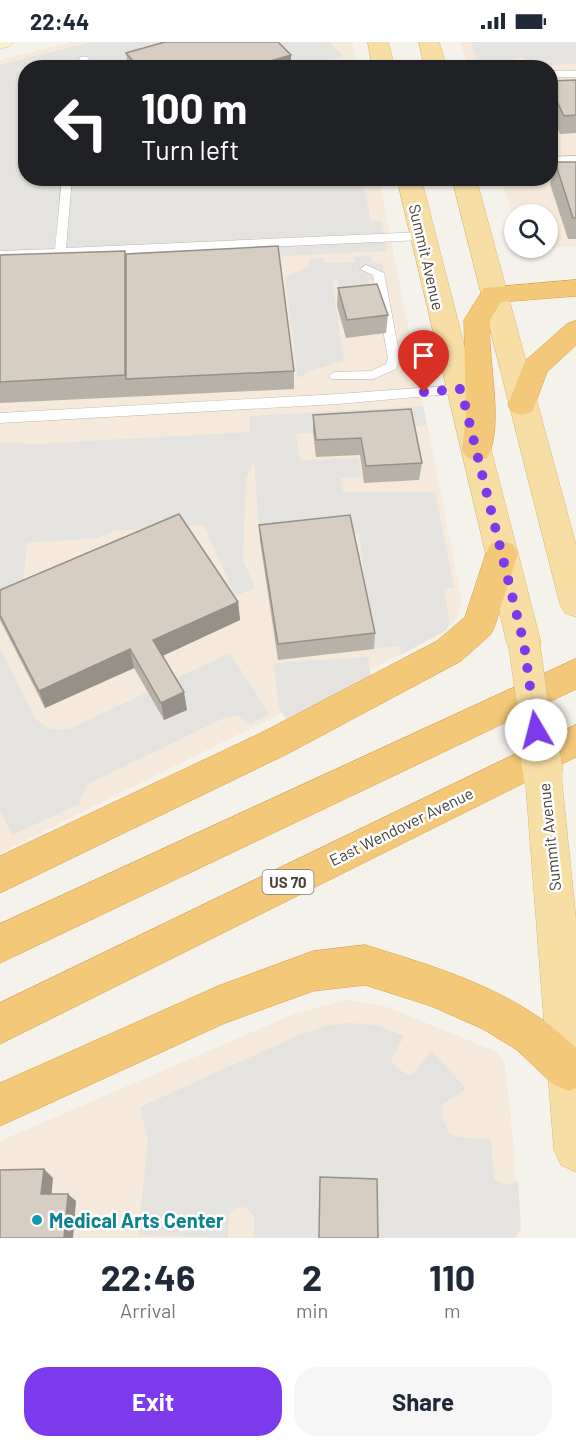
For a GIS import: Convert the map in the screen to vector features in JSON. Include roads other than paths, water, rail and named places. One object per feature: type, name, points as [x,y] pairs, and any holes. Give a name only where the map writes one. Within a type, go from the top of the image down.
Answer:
[{"type":"highway","points":[[477,450],[480,416],[477,320],[493,294],[576,288]]},
{"type":"highway","points":[[522,405],[535,368],[576,330]]},
{"type":"highway","points":[[0,875],[275,743],[449,651],[479,625],[502,553]]},
{"type":"highway","points":[[0,944],[576,673]]},
{"type":"highway","name":"East Wendover Avenue","points":[[0,1024],[576,740]]},
{"type":"highway","points":[[0,1105],[229,1002],[313,971],[365,965],[436,987],[497,1015],[531,1036],[569,1070]]},
{"type":"main road","points":[[378,42],[382,60]]},
{"type":"main road","points":[[429,42],[434,60]]},
{"type":"main road","name":"Summit Avenue","points":[[411,186],[438,307],[477,450],[524,644],[548,817],[576,1150]]},
{"type":"main road","points":[[466,186],[576,604]]},
{"type":"main road","points":[[560,948],[576,993]]},
{"type":"lane","points":[[558,74],[576,74]]},
{"type":"lane","points":[[558,160],[576,159]]},
{"type":"lane","points":[[60,252],[66,186]]},
{"type":"lane","points":[[0,255],[422,236]]},
{"type":"lane","points":[[335,376],[374,375],[392,366],[394,358],[378,273],[366,269]]},
{"type":"lane","points":[[0,418],[338,399],[461,389]]},
{"type":"place","name":"Medical Arts Center","points":[[37,1220]]}]
